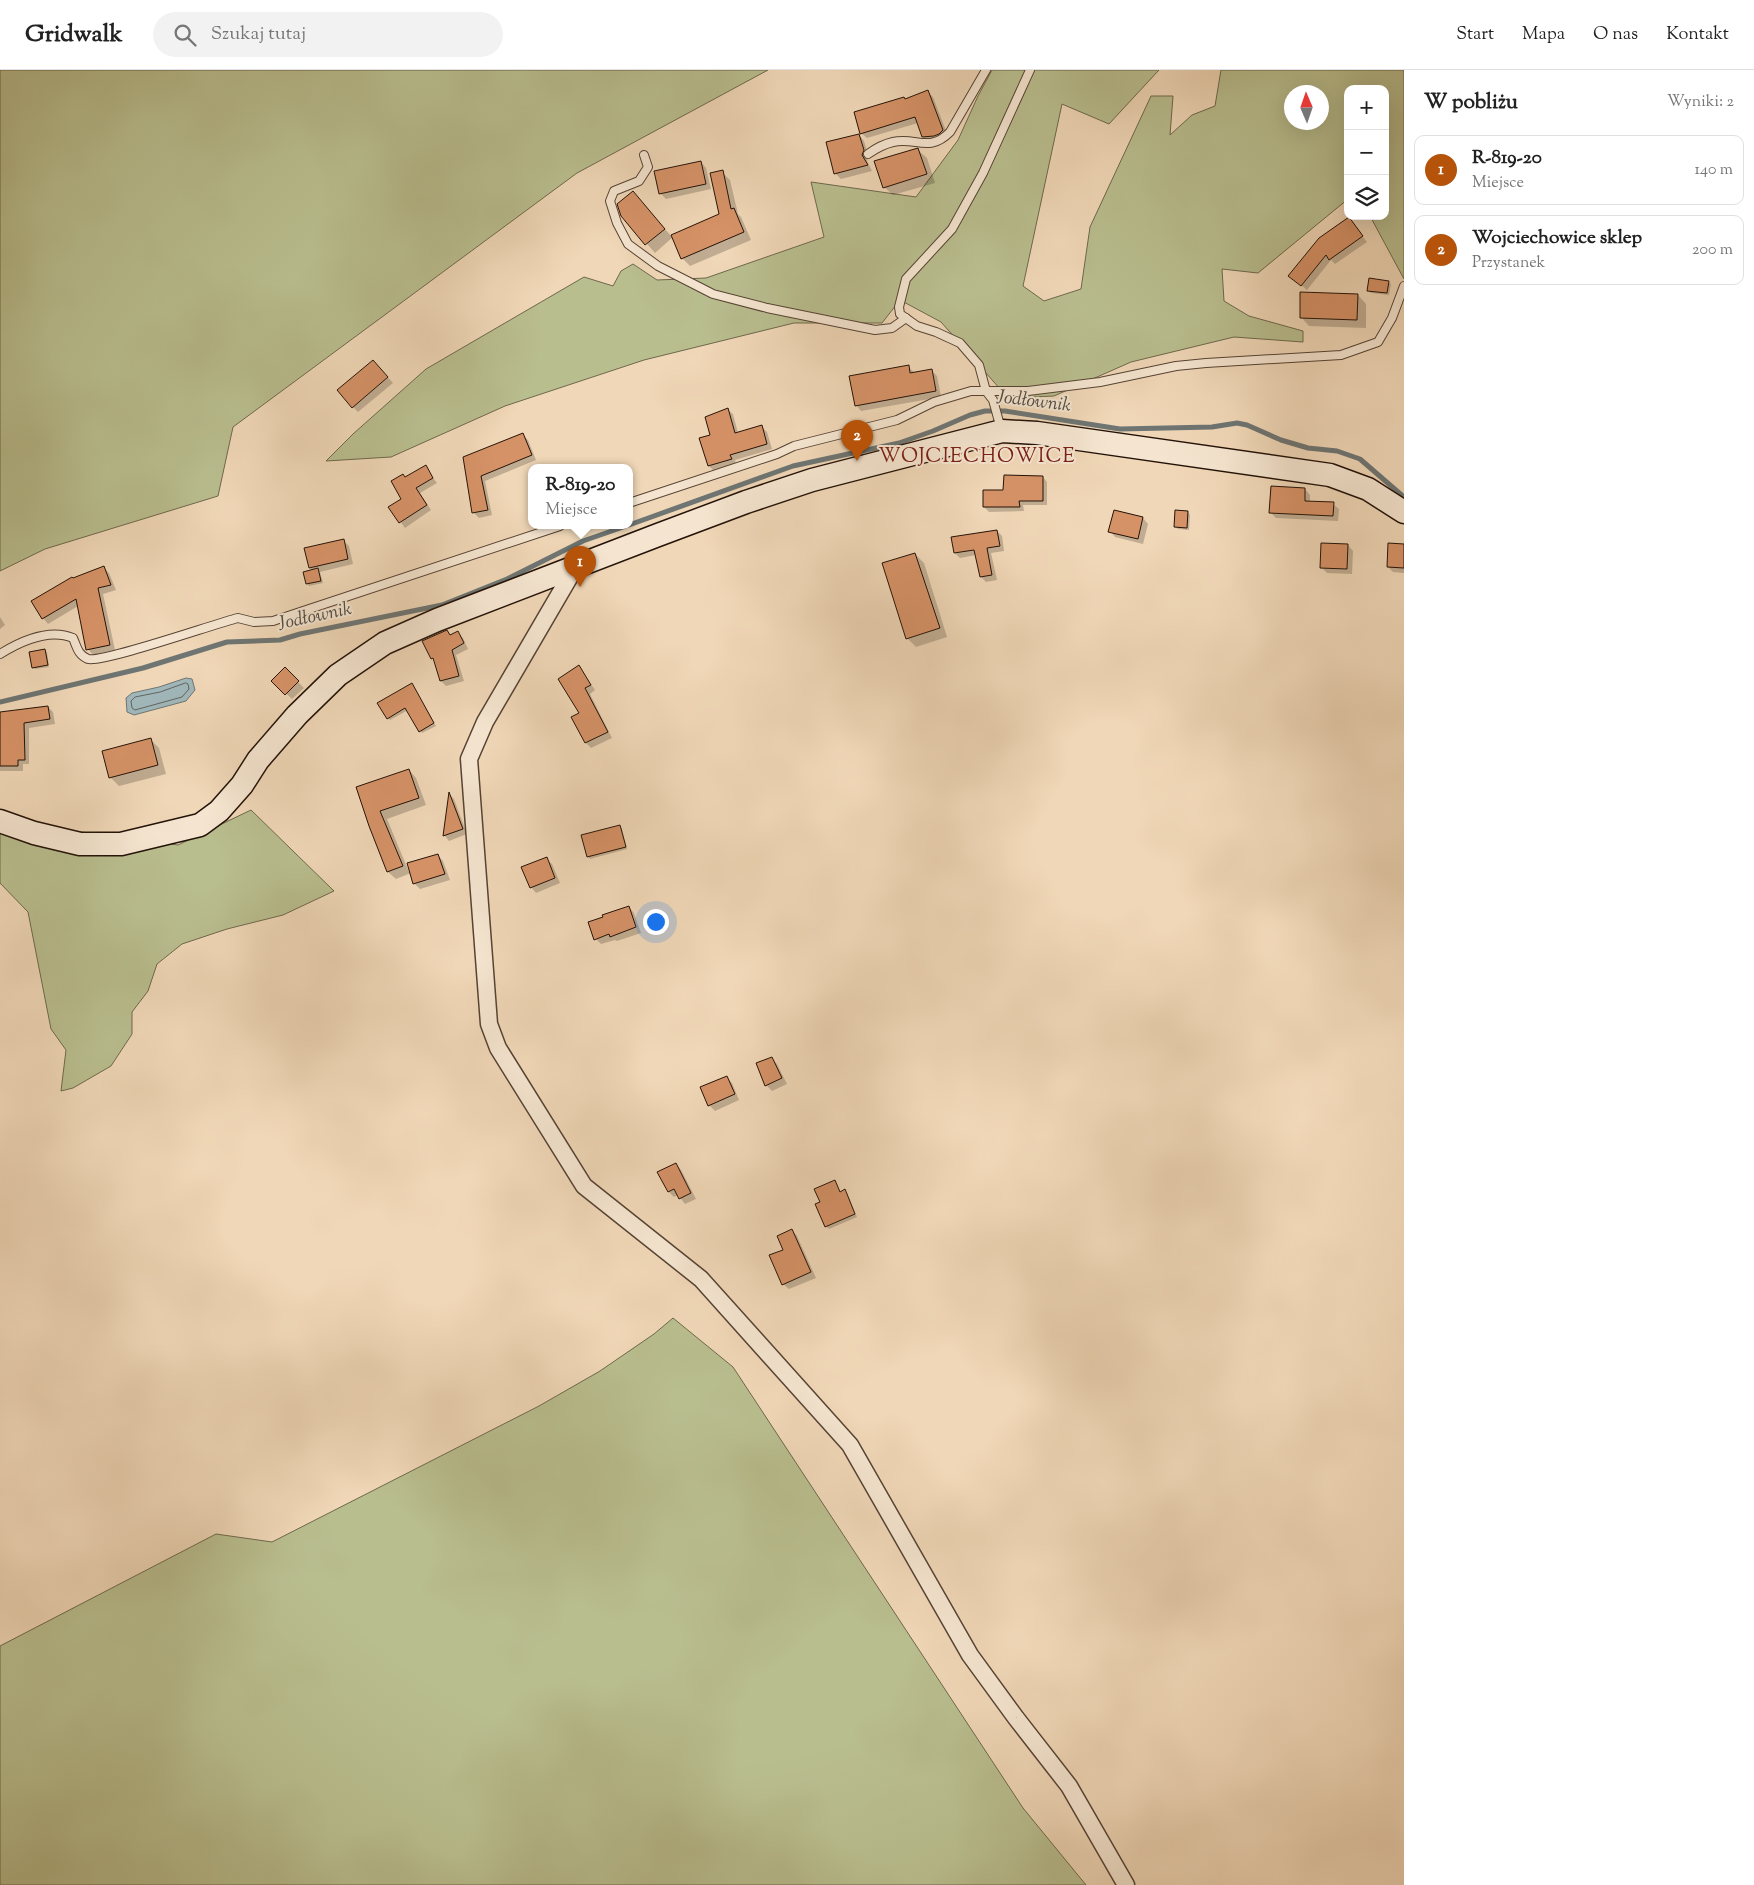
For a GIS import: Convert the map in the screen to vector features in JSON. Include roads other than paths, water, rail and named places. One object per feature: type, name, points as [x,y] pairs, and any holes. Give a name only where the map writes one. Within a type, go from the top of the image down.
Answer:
[{"type":"street","points":[[0,821],[34,833],[80,844],[121,844],[200,825],[219,811],[242,785],[258,760],[297,715],[338,675],[385,643],[437,620],[746,502],[812,480],[1002,431],[1037,432],[1330,475],[1368,489],[1404,512]]},
{"type":"street","points":[[576,566],[484,722],[469,759],[489,1024],[498,1048],[584,1186],[701,1279],[850,1445],[970,1655],[1069,1786],[1126,1885]]},
{"type":"lane","points":[[868,154],[876,148],[894,142],[929,144],[942,140],[950,132],[986,70]]},
{"type":"lane","points":[[1002,431],[993,400],[986,391],[979,365],[960,344],[936,332],[917,326],[900,314],[899,307],[906,279],[952,229],[983,173],[1030,70]]},
{"type":"lane","points":[[644,155],[648,166],[640,181],[614,191],[610,201],[617,223],[628,244],[658,266],[713,294],[767,308],[857,327],[875,330],[892,328],[906,318]]},
{"type":"lane","points":[[633,502],[777,454],[794,446],[897,420],[934,402],[971,391],[1028,391],[1091,383],[1176,366],[1341,355],[1378,342],[1392,318],[1404,286]]},
{"type":"lane","points":[[0,654],[15,645],[52,634],[73,638],[79,653],[90,659],[112,656],[238,618],[254,622],[273,621],[551,529]]},
{"type":"water","points":[[186,678],[192,679],[195,690],[186,701],[134,715],[127,712],[126,698],[132,693]]},
{"type":"waterway","name":"Jodłownik","points":[[633,524],[793,466],[899,443],[985,411],[1005,411],[1120,429],[1212,427],[1237,423],[1247,425],[1281,440],[1308,448],[1337,451],[1360,459],[1404,497]]},
{"type":"waterway","name":"Jodłownik","points":[[0,702],[143,668],[227,642],[280,640],[300,634],[442,605],[507,579],[583,541],[617,529]]},
{"type":"place","name":"Wojciechowice sklep","points":[[857,461]]},
{"type":"place","name":"R-819-20","points":[[580,587]]},
{"type":"district","name":"WOJCIECHOWICE","points":[[977,457]]}]
